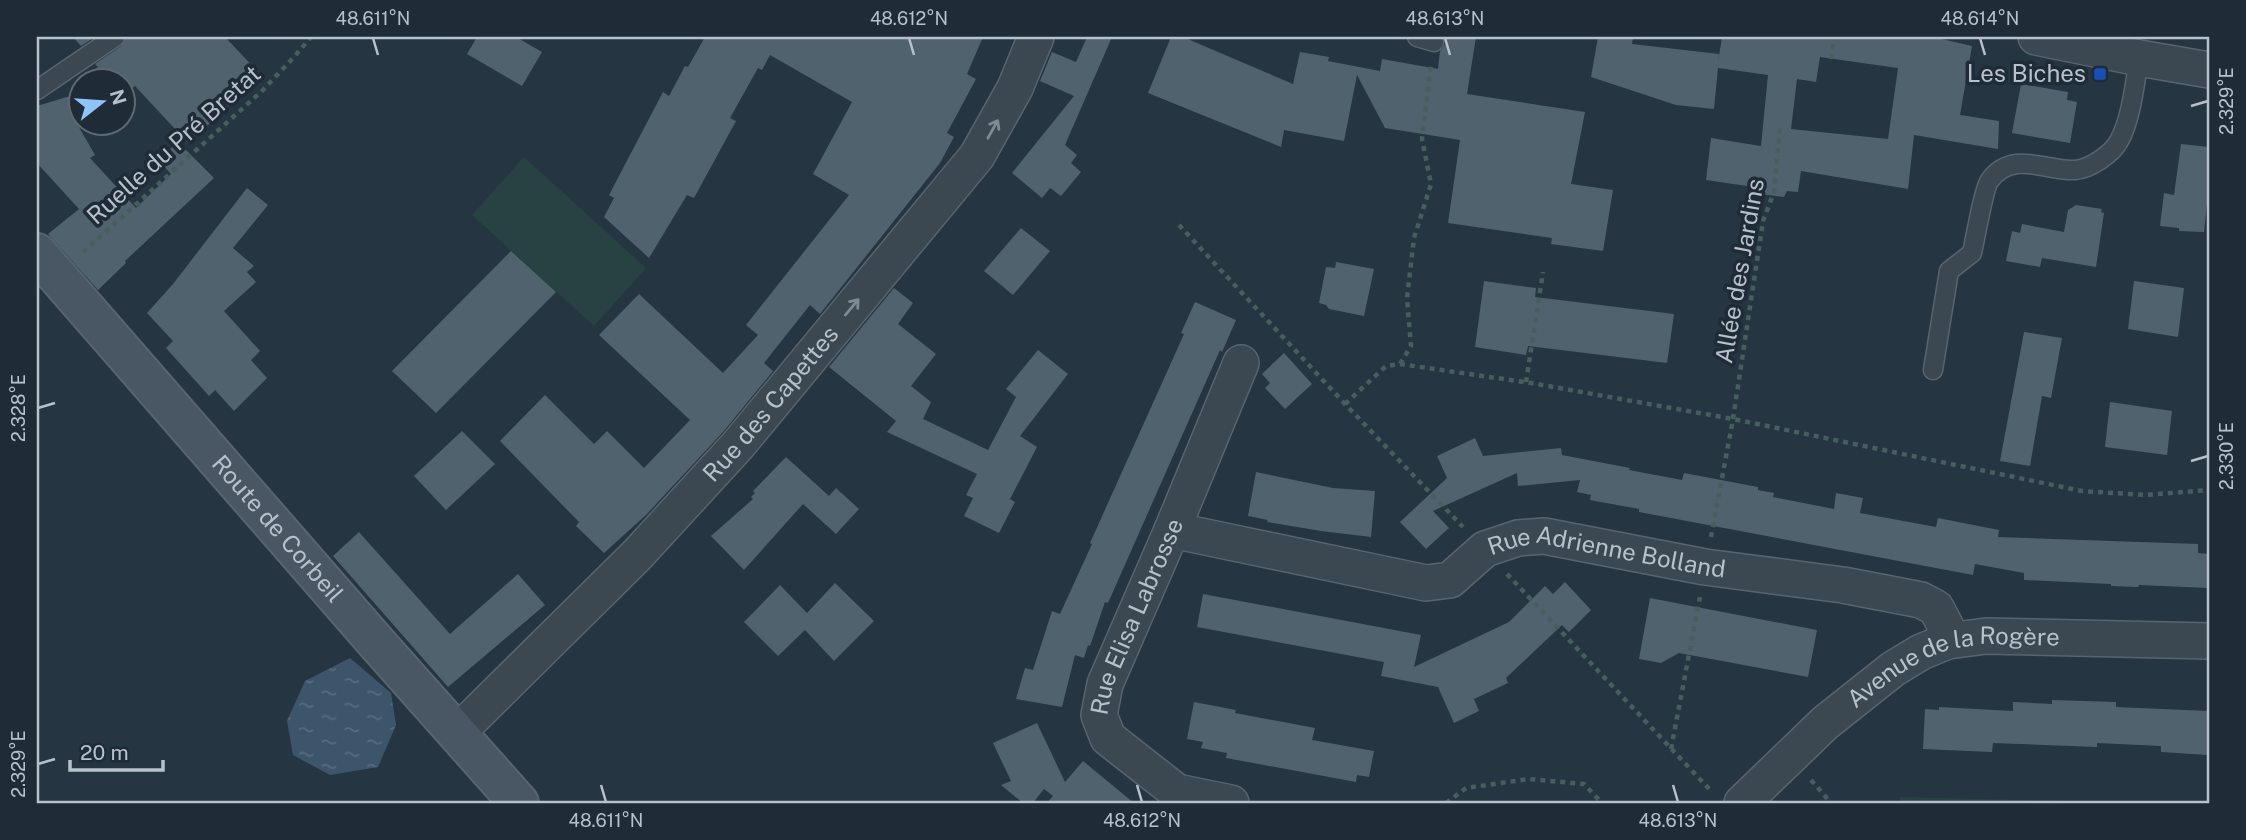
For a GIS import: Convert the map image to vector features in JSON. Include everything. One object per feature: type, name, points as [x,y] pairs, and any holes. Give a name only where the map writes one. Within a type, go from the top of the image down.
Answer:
[{"type":"street","name":"Rue des Capettes","points":[[457,733],[637,555],[737,445],[977,156],[1015,88],[1036,37]]},
{"type":"street","points":[[2036,37],[2209,69]]},
{"type":"street","name":"Route de Corbeil","points":[[47,264],[519,803]]},
{"type":"street","name":"Rue Elisa Labrosse","points":[[1231,803],[1177,792],[1108,738],[1098,715],[1105,684],[1241,363]]},
{"type":"street","name":"Rue Adrienne Bolland","points":[[1172,530],[1426,583],[1450,580],[1485,549],[1518,538],[1544,536],[1705,567],[1843,585],[1921,600],[1936,608],[1946,626],[1948,641]]},
{"type":"street","name":"Avenue de la Rogère","points":[[1728,799],[1883,677],[1921,652],[1948,641],[1986,636],[2209,641]]},
{"type":"lane","points":[[37,90],[114,37]]},
{"type":"lane","points":[[1933,370],[1949,271],[1972,253],[1989,181],[2001,170],[2021,163],[2076,170],[2101,160],[2118,144],[2124,130],[2139,58]]},
{"type":"path","name":"Ruelle du Pré Bretat","points":[[47,264],[262,90],[311,37]]},
{"type":"path","points":[[1831,59],[1833,37]]},
{"type":"path","points":[[1400,364],[1411,346],[1407,298],[1414,239],[1431,184],[1422,139],[1425,39]]},
{"type":"path","name":"Allée des Jardins","points":[[1733,419],[1763,221],[1774,192],[1780,128]]},
{"type":"path","points":[[1178,225],[1485,549],[1520,590],[1728,799]]},
{"type":"path","points":[[1526,382],[1543,272]]},
{"type":"path","points":[[1345,404],[1386,366],[1400,364],[1526,382],[1733,419],[2082,491],[2146,495],[2209,490]]},
{"type":"path","points":[[1446,803],[1466,788],[1529,779],[1584,784],[1602,803]]},
{"type":"green space","points":[[524,157],[646,268],[594,326],[472,215]]},
{"type":"green space","points":[[1900,797],[2148,803],[1899,803]]},
{"type":"water","points":[[350,658],[391,693],[396,725],[378,767],[330,775],[293,755],[287,721],[305,681]]},
{"type":"building","points":[[73,37],[95,37],[81,46]]},
{"type":"building","points":[[126,37],[225,37],[262,76],[188,143],[136,87],[136,66],[95,64],[121,46]]},
{"type":"building","points":[[477,37],[516,37],[542,52],[522,86],[467,54]]},
{"type":"building","points":[[705,37],[983,37],[967,74],[976,79],[947,133],[954,137],[940,163],[820,314],[810,305],[764,363],[773,371],[723,432],[646,515],[604,553],[576,526],[579,522],[500,441],[545,395],[594,444],[607,431],[644,468],[690,420],[599,335],[639,294],[723,373],[758,335],[746,325],[849,195],[813,174],[852,102],[770,55],[762,70],[758,68],[730,118],[736,121],[694,198],[687,195],[649,258],[604,217],[614,198],[609,195],[663,92],[669,96]]},
{"type":"building","points":[[1087,37],[1112,37],[1065,145],[1077,155],[1071,163],[1081,172],[1061,196],[1050,188],[1042,198],[1012,173],[1074,96],[1040,81],[1052,52],[1076,62]]},
{"type":"building","points":[[1171,37],[1183,37],[1293,84],[1300,52],[1329,57],[1328,61],[1380,71],[1382,59],[1438,69],[1440,51],[1445,45],[1444,37],[1476,37],[1467,94],[1585,112],[1571,184],[1613,190],[1603,251],[1551,244],[1552,238],[1448,223],[1460,140],[1385,128],[1357,75],[1344,141],[1284,130],[1281,147],[1148,93]]},
{"type":"building","points":[[1598,37],[1633,37],[1632,44],[1719,54],[1718,62],[1722,37],[1933,37],[1972,46],[1960,115],[1999,121],[1998,149],[1914,135],[1908,189],[1801,171],[1798,192],[1787,191],[1784,197],[1761,194],[1761,188],[1706,180],[1711,138],[1761,146],[1768,75],[1718,68],[1714,109],[1676,105],[1591,77]],"holes":[[[1820,57],[1898,68],[1888,139],[1791,129],[1797,79],[1816,82]]]},
{"type":"building","points":[[2021,84],[2068,92],[2067,100],[2077,102],[2070,143],[2012,133]]},
{"type":"building","points":[[66,97],[66,136],[84,136],[95,155],[90,158],[136,208],[171,174],[158,160],[178,142],[214,178],[125,261],[98,290],[48,234],[79,209],[37,163],[37,106]]},
{"type":"building","points":[[2181,144],[2209,147],[2209,185],[2204,232],[2179,231],[2179,228],[2160,226],[2164,193],[2174,195]]},
{"type":"building","points":[[247,188],[268,205],[233,248],[254,266],[247,272],[256,282],[224,311],[260,351],[251,360],[267,378],[234,411],[215,390],[209,396],[166,348],[173,341],[147,313],[173,284]]},
{"type":"building","points":[[2076,205],[2102,209],[2101,212],[2104,213],[2096,267],[2042,258],[2040,267],[2006,261],[2012,231],[2020,233],[2022,224],[2064,232],[2068,210]]},
{"type":"building","points":[[1021,228],[1050,251],[1013,295],[984,271]]},
{"type":"building","points":[[511,251],[556,292],[436,413],[392,371]]},
{"type":"building","points":[[1336,262],[1374,269],[1364,316],[1329,309],[1319,303],[1326,267],[1335,268]]},
{"type":"building","points":[[1484,281],[1536,288],[1535,297],[1674,314],[1667,363],[1528,346],[1526,355],[1475,347]]},
{"type":"building","points":[[2134,281],[2184,288],[2178,337],[2128,329]]},
{"type":"building","points":[[894,288],[913,303],[898,324],[936,354],[911,386],[931,402],[923,419],[988,450],[1016,397],[1006,389],[1038,350],[1068,374],[1020,436],[1037,447],[1010,499],[1015,502],[999,533],[964,516],[973,498],[966,495],[977,474],[887,432],[896,421],[829,367]]},
{"type":"building","points":[[1195,302],[1236,320],[1222,352],[1220,350],[1108,603],[1105,602],[1090,646],[1088,645],[1084,658],[1075,655],[1062,707],[1016,699],[1025,668],[1033,670],[1052,611],[1060,614],[1092,544],[1090,543],[1184,334],[1181,333]]},
{"type":"building","points":[[2024,332],[2062,338],[2051,398],[2042,396],[2030,466],[2000,461]]},
{"type":"building","points":[[1284,353],[1312,384],[1285,409],[1265,388],[1270,383],[1262,374]]},
{"type":"building","points":[[2110,402],[2172,411],[2167,455],[2105,447]]},
{"type":"building","points":[[462,431],[495,464],[446,510],[414,476]]},
{"type":"building","points":[[1475,438],[1483,456],[1561,448],[1562,455],[1630,468],[1629,470],[1682,480],[1684,473],[1758,487],[1758,490],[1774,493],[1773,497],[1834,509],[1836,493],[1863,498],[1860,513],[1936,527],[1938,518],[1999,530],[1998,537],[2198,544],[2198,553],[2209,554],[2209,588],[2111,586],[2024,580],[2024,573],[1975,564],[1973,575],[1639,512],[1639,509],[1590,500],[1591,495],[1577,492],[1580,480],[1518,486],[1517,473],[1433,511],[1449,528],[1426,549],[1400,522],[1447,478],[1437,456]]},
{"type":"building","points":[[786,457],[829,496],[836,488],[859,509],[836,534],[803,504],[744,570],[711,536],[753,499],[753,491]]},
{"type":"building","points":[[1256,472],[1333,488],[1375,491],[1371,537],[1267,522],[1268,520],[1248,516]]},
{"type":"building","points":[[359,532],[450,634],[518,574],[545,605],[448,687],[333,556]]},
{"type":"building","points":[[1565,582],[1591,610],[1569,632],[1562,625],[1506,678],[1508,683],[1474,699],[1479,711],[1454,723],[1438,687],[1381,676],[1384,662],[1197,627],[1203,594],[1421,635],[1414,667],[1509,622],[1545,586],[1553,594]]},
{"type":"building","points":[[835,583],[874,621],[834,661],[805,630],[778,656],[744,622],[780,585],[807,613]]},
{"type":"building","points":[[1650,598],[1817,630],[1808,677],[1679,653],[1661,663],[1639,659]]},
{"type":"building","points":[[2052,700],[2116,702],[2116,707],[2209,711],[2207,755],[2161,752],[2161,746],[2097,743],[2097,747],[1993,743],[1992,752],[1923,749],[1925,709],[1939,710],[1939,707],[2013,711],[2013,702],[2052,704]]},
{"type":"building","points":[[1194,702],[1236,710],[1235,713],[1315,728],[1312,740],[1374,751],[1369,777],[1357,775],[1356,782],[1226,758],[1227,753],[1201,748],[1203,742],[1187,739]]},
{"type":"building","points":[[1037,723],[1065,782],[1083,761],[1134,803],[1047,803],[1053,796],[1044,789],[1033,803],[1023,803],[1001,785],[1011,781],[993,743]]},
{"type":"place","name":"Les Biches","points":[[2100,74]]}]
